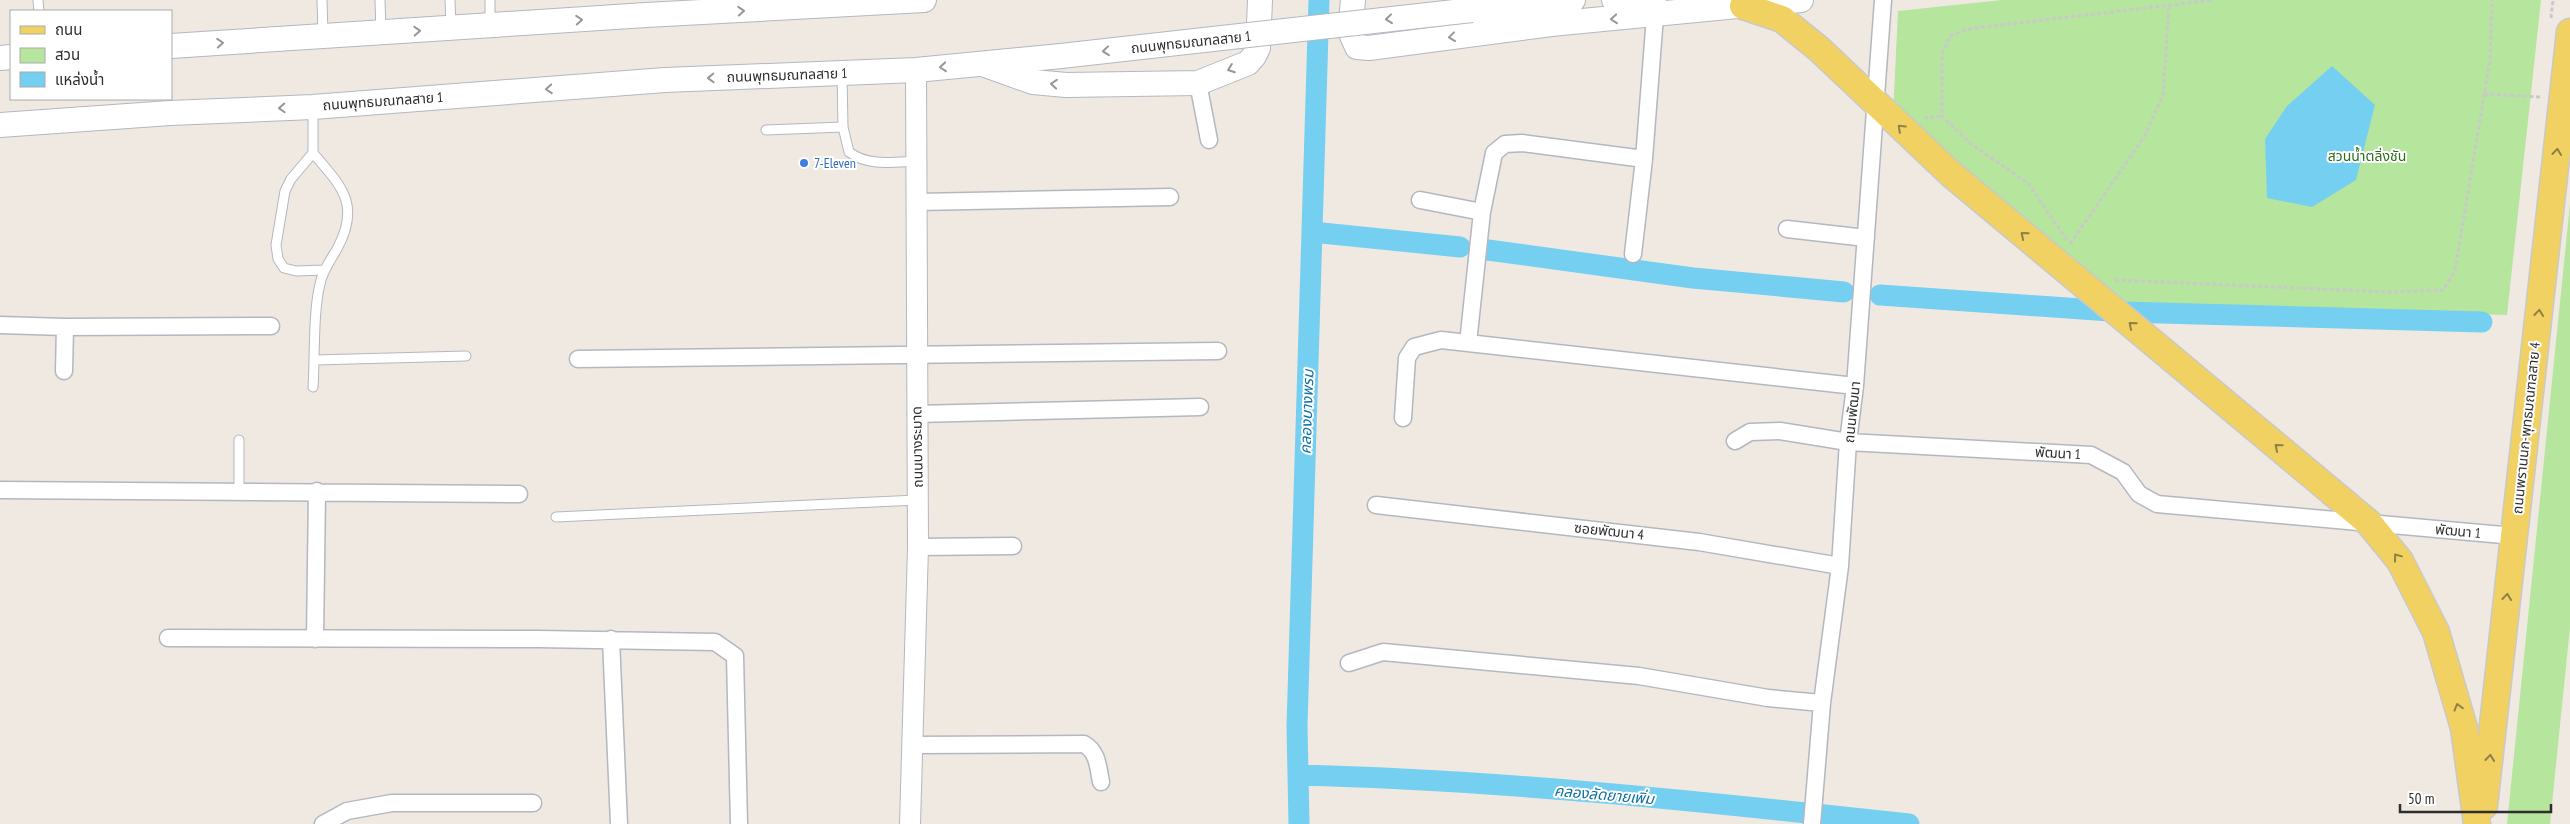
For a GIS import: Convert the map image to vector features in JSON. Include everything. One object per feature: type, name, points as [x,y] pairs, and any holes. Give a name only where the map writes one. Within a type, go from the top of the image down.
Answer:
[{"type":"main road","points":[[172,46],[452,29],[789,4],[916,0]]},
{"type":"main road","points":[[981,64],[1033,82],[1066,85],[1198,83],[1248,63],[1254,56],[1258,48],[1260,0]]},
{"type":"main road","points":[[1353,0],[1350,31],[1357,47],[1369,48],[1551,24],[1655,16],[1802,0]]},
{"type":"main road","name":"ถนนพุทธมณฑลสาย 1","points":[[0,125],[170,113],[313,107],[665,80],[916,70],[1573,0]]},
{"type":"main road","points":[[1614,0],[1692,12]]},
{"type":"main road","points":[[1743,6],[1782,19],[1819,49],[1951,174],[2068,253],[2169,356],[2369,523],[2400,561],[2436,632],[2464,728],[2477,824]]},
{"type":"main road","name":"ถนนพรานนก-พุทธมณฑลสาย 4","points":[[2482,824],[2570,32]]},
{"type":"street","name":"ถนนพัฒนา","points":[[1812,824],[1822,703],[1840,566],[1883,0]]},
{"type":"street","points":[[1634,254],[1644,159],[1655,16]]},
{"type":"street","name":"ถนนบางระมาด","points":[[910,824],[918,547],[916,353],[918,162],[916,70]]},
{"type":"street","points":[[1198,83],[1209,140]]},
{"type":"street","points":[[1468,344],[1482,212],[1494,153],[1505,144],[1522,143],[1644,159]]},
{"type":"street","points":[[918,202],[1170,197]]},
{"type":"street","points":[[1420,200],[1482,212]]},
{"type":"street","points":[[1787,229],[1866,238]]},
{"type":"street","points":[[0,325],[66,328],[271,326]]},
{"type":"street","points":[[64,372],[66,328]]},
{"type":"street","points":[[1403,418],[1407,358],[1414,347],[1422,343],[1441,340],[1855,386]]},
{"type":"street","points":[[578,359],[916,353],[1218,351]]},
{"type":"street","points":[[916,414],[1200,407]]},
{"type":"street","name":"พัฒนา 1","points":[[1735,441],[1750,432],[1780,431],[1848,442],[2091,455],[2123,472],[2139,494],[2157,504],[2514,536]]},
{"type":"street","points":[[0,490],[239,490],[519,494]]},
{"type":"street","points":[[315,639],[317,491]]},
{"type":"street","name":"ซอยพัฒนา 4","points":[[1376,505],[1699,542],[1840,566]]},
{"type":"street","points":[[918,547],[1013,546]]},
{"type":"street","points":[[168,638],[611,639],[716,642],[736,656],[739,824]]},
{"type":"street","points":[[611,639],[619,824]]},
{"type":"street","points":[[1348,663],[1383,652],[1639,676],[1768,698],[1822,703]]},
{"type":"street","points":[[913,745],[1084,744],[1091,748],[1095,755],[1100,782]]},
{"type":"street","points":[[323,824],[347,811],[392,803],[533,802]]},
{"type":"lane","points":[[322,0],[323,37]]},
{"type":"lane","points":[[380,0],[381,33]]},
{"type":"lane","points":[[450,0],[452,29]]},
{"type":"lane","points":[[490,0],[490,26]]},
{"type":"lane","points":[[842,73],[844,98],[843,127],[849,152],[863,160],[875,163],[918,162]]},
{"type":"lane","points":[[313,107],[312,153],[291,179],[285,191],[276,245],[278,259],[284,268],[296,271],[323,270]]},
{"type":"lane","points":[[766,130],[843,127]]},
{"type":"lane","points":[[312,153],[342,188],[347,200],[343,237],[323,270],[319,287],[313,387]]},
{"type":"lane","points":[[314,360],[466,356]]},
{"type":"lane","points":[[239,440],[239,490]]},
{"type":"lane","points":[[556,517],[917,500]]},
{"type":"path","points":[[2170,5],[2163,95],[2144,137],[2068,253],[2028,183],[1971,144],[1942,116],[1942,54],[1950,36],[1967,29],[2170,5],[2213,0]]},
{"type":"path","points":[[2109,279],[2389,292],[2443,290],[2456,271],[2490,60],[2492,0]]},
{"type":"path","points":[[2484,94],[2564,98]]},
{"type":"green space","name":"สวนน้ำตลิ่งชัน","points":[[2002,0],[2541,0],[2507,315],[2103,304],[1893,115],[1898,11]]},
{"type":"green space","points":[[2570,204],[2570,627],[2550,824],[2507,824]]},
{"type":"water","points":[[2332,66],[2375,105],[2356,180],[2312,207],[2267,198],[2265,139],[2287,106]]},
{"type":"waterway","name":"คลองบางพรม","points":[[1299,824],[1297,726],[1319,0]]},
{"type":"waterway","points":[[1312,232],[1460,247]]},
{"type":"waterway","points":[[1488,250],[1693,278],[1844,292]]},
{"type":"waterway","points":[[1880,295],[2124,312],[2482,322]]},
{"type":"waterway","name":"คลองลัดยายเพิ่ม","points":[[1298,775],[1451,782],[1604,793],[1909,824]]},
{"type":"place","name":"7-Eleven","points":[[804,163]]}]
